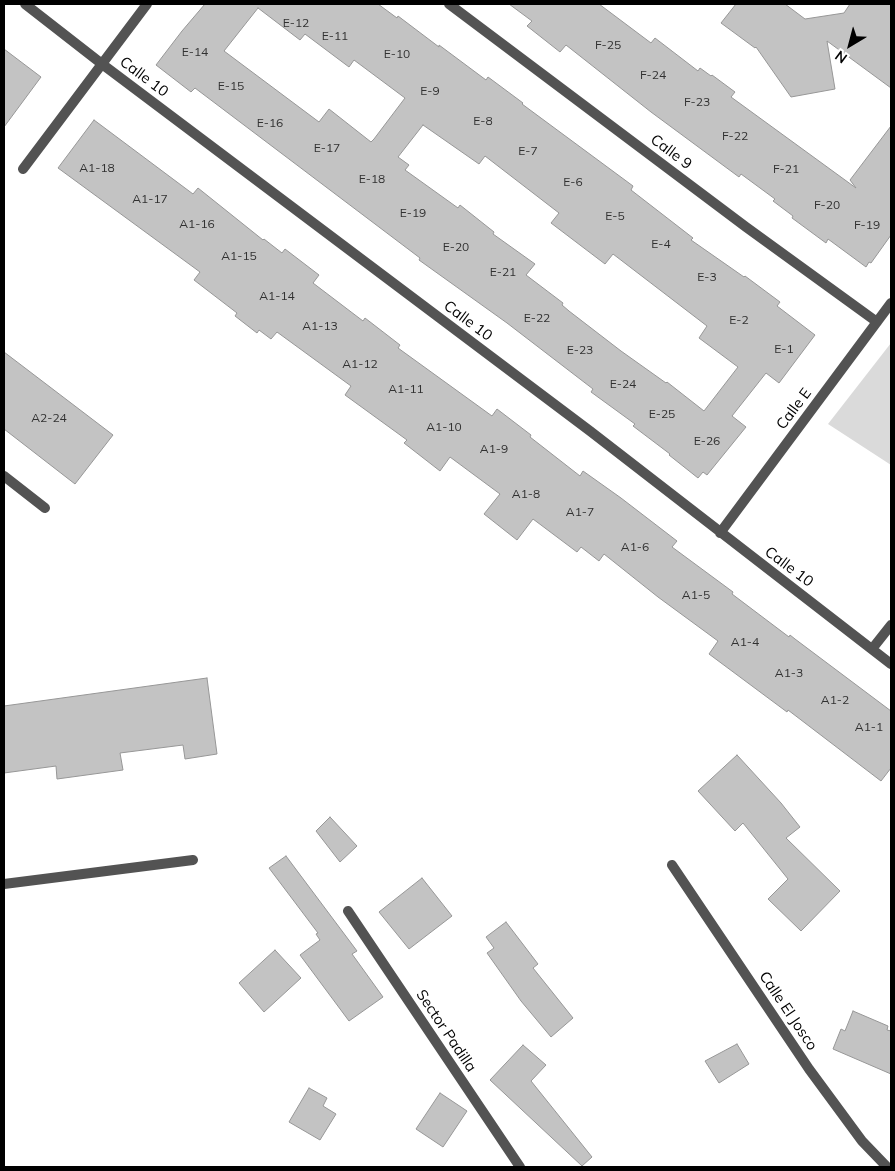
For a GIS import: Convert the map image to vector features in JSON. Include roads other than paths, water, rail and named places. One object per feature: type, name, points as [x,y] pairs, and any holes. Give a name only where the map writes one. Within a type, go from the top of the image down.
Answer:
[{"type":"street","name":"Calle 10","points":[[25,4],[582,426],[891,664]]},
{"type":"street","points":[[23,170],[146,4]]},
{"type":"street","name":"Calle 9","points":[[449,4],[746,227],[877,322]]},
{"type":"street","name":"Calle E","points":[[720,533],[891,303]]},
{"type":"street","points":[[4,476],[45,508]]},
{"type":"street","points":[[872,649],[891,625]]},
{"type":"street","points":[[4,884],[193,860]]},
{"type":"street","name":"Calle El Josco","points":[[672,865],[809,1069],[862,1141],[887,1167]]},
{"type":"street","name":"Sector Padilla","points":[[348,911],[520,1167]]}]
